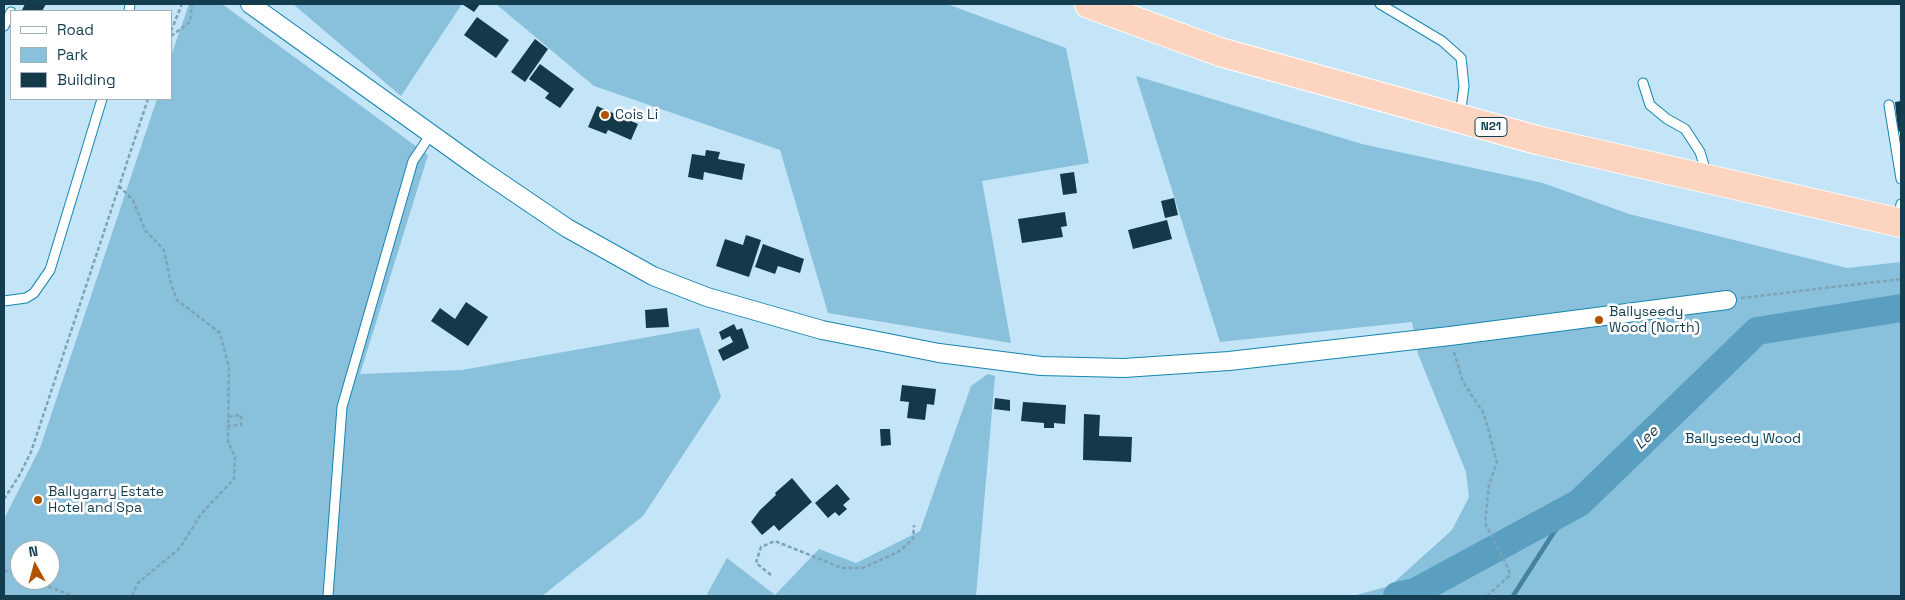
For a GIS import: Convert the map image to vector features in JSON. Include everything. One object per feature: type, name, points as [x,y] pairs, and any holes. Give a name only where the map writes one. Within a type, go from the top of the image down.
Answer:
[{"type":"highway","name":"N21","points":[[1089,4],[1220,52],[1537,140],[1708,180],[1900,216]]},
{"type":"street","points":[[250,4],[431,134],[567,228],[661,279],[707,297],[822,330],[939,353],[1032,365],[1065,368],[1172,366],[1450,336],[1727,300]]},
{"type":"lane","points":[[1380,4],[1442,41],[1460,58],[1464,86],[1460,119]]},
{"type":"lane","points":[[4,26],[10,14]]},
{"type":"lane","points":[[1643,83],[1650,105],[1667,119],[1685,129],[1700,152],[1708,180]]},
{"type":"lane","points":[[4,301],[26,298],[34,293],[50,270],[102,100]]},
{"type":"lane","points":[[1889,105],[1901,179]]},
{"type":"lane","points":[[328,596],[342,407],[413,161],[431,134]]},
{"type":"path","points":[[172,29],[182,4]]},
{"type":"path","points":[[172,35],[190,22],[192,4]]},
{"type":"path","points":[[4,499],[19,476],[31,452],[148,100]]},
{"type":"path","points":[[119,186],[133,200],[145,230],[164,250],[171,284],[177,300],[220,333],[229,368],[228,442],[235,457],[234,479],[201,514],[180,548],[138,583],[132,596]]},
{"type":"path","points":[[1727,300],[1901,279]]},
{"type":"path","points":[[1457,364],[1463,382],[1484,414],[1497,462],[1489,485],[1485,523],[1509,570],[1509,576],[1487,596]]},
{"type":"path","points":[[227,426],[241,425],[241,415],[228,416]]},
{"type":"path","points":[[771,575],[756,563],[761,547],[775,540],[842,568],[863,568],[898,552],[913,539],[914,525]]},
{"type":"path","points":[[58,590],[74,596]]},
{"type":"green space","points":[[189,4],[222,4],[428,155],[360,374],[462,370],[699,328],[721,397],[643,516],[542,596],[4,596],[4,519],[40,448],[157,100],[172,100],[172,53]]},
{"type":"green space","points":[[293,4],[462,4],[401,96]]},
{"type":"green space","points":[[496,4],[947,4],[1066,48],[1089,163],[982,181],[1011,343],[828,313],[780,150],[594,86]]},
{"type":"green space","name":"Ballyseedy Wood","points":[[1136,76],[1362,144],[1543,183],[1629,214],[1847,268],[1901,262],[1901,596],[1352,596],[1390,586],[1452,530],[1469,497],[1466,472],[1418,354],[1412,322],[1220,342]]},
{"type":"green space","points":[[988,374],[995,376],[976,596],[706,596],[727,558],[775,595],[819,549],[856,563],[920,531],[971,386]]},
{"type":"building","points":[[25,4],[46,4],[43,10],[22,10]]},
{"type":"building","points":[[462,4],[480,4],[474,12]]},
{"type":"building","points":[[477,17],[509,40],[496,58],[464,35]]},
{"type":"building","points":[[535,39],[548,49],[525,82],[511,72]]},
{"type":"building","points":[[540,64],[574,89],[560,108],[545,98],[549,93],[529,79]]},
{"type":"building","points":[[1901,101],[1901,131],[1898,132],[1895,102]]},
{"type":"building","name":"Cois Li","points":[[597,106],[638,124],[631,140],[608,130],[606,134],[588,127]]},
{"type":"building","points":[[706,150],[720,152],[718,159],[745,164],[742,180],[704,172],[703,180],[688,177],[692,154],[705,156]]},
{"type":"building","points":[[1074,172],[1077,193],[1063,195],[1060,174]]},
{"type":"building","points":[[1174,198],[1178,215],[1165,218],[1161,201]]},
{"type":"building","points":[[1065,212],[1067,226],[1061,227],[1063,237],[1022,243],[1018,219]]},
{"type":"building","points":[[1167,220],[1172,239],[1133,249],[1128,230]]},
{"type":"building","points":[[746,235],[761,240],[749,277],[716,266],[725,239],[743,245]]},
{"type":"building","points":[[763,244],[804,259],[800,273],[778,266],[775,274],[755,267]]},
{"type":"building","points":[[466,302],[488,317],[468,346],[431,321],[440,308],[455,319]]},
{"type":"building","points":[[667,308],[669,327],[646,328],[645,310]]},
{"type":"building","points":[[734,324],[737,330],[742,328],[749,348],[723,361],[718,350],[733,342],[730,336],[722,340],[719,332]]},
{"type":"building","points":[[902,385],[936,389],[934,405],[927,404],[925,420],[907,418],[909,402],[900,401]]},
{"type":"building","points":[[995,398],[1010,400],[1010,411],[994,409]]},
{"type":"building","points":[[1023,402],[1066,405],[1065,424],[1054,423],[1054,428],[1044,428],[1044,423],[1021,421]]},
{"type":"building","points":[[1084,414],[1100,415],[1099,436],[1132,437],[1131,462],[1083,460]]},
{"type":"building","points":[[880,429],[890,429],[891,445],[881,446]]},
{"type":"building","points":[[792,478],[812,502],[779,531],[774,525],[762,535],[751,522],[760,510],[776,495],[775,493]]},
{"type":"building","points":[[837,484],[850,499],[843,505],[847,509],[839,516],[835,512],[828,518],[815,503]]},
{"type":"waterway","name":"Lee","points":[[1397,596],[1415,592],[1579,503],[1757,331],[1901,308]]},
{"type":"waterway","points":[[1513,596],[1554,532],[1579,503]]},
{"type":"place","name":"Cois Li","points":[[605,115]]},
{"type":"place","name":"Ballyseedy Wood (North)","points":[[1599,320]]},
{"type":"place","name":"Ballygarry Estate Hotel and Spa","points":[[38,500]]}]
